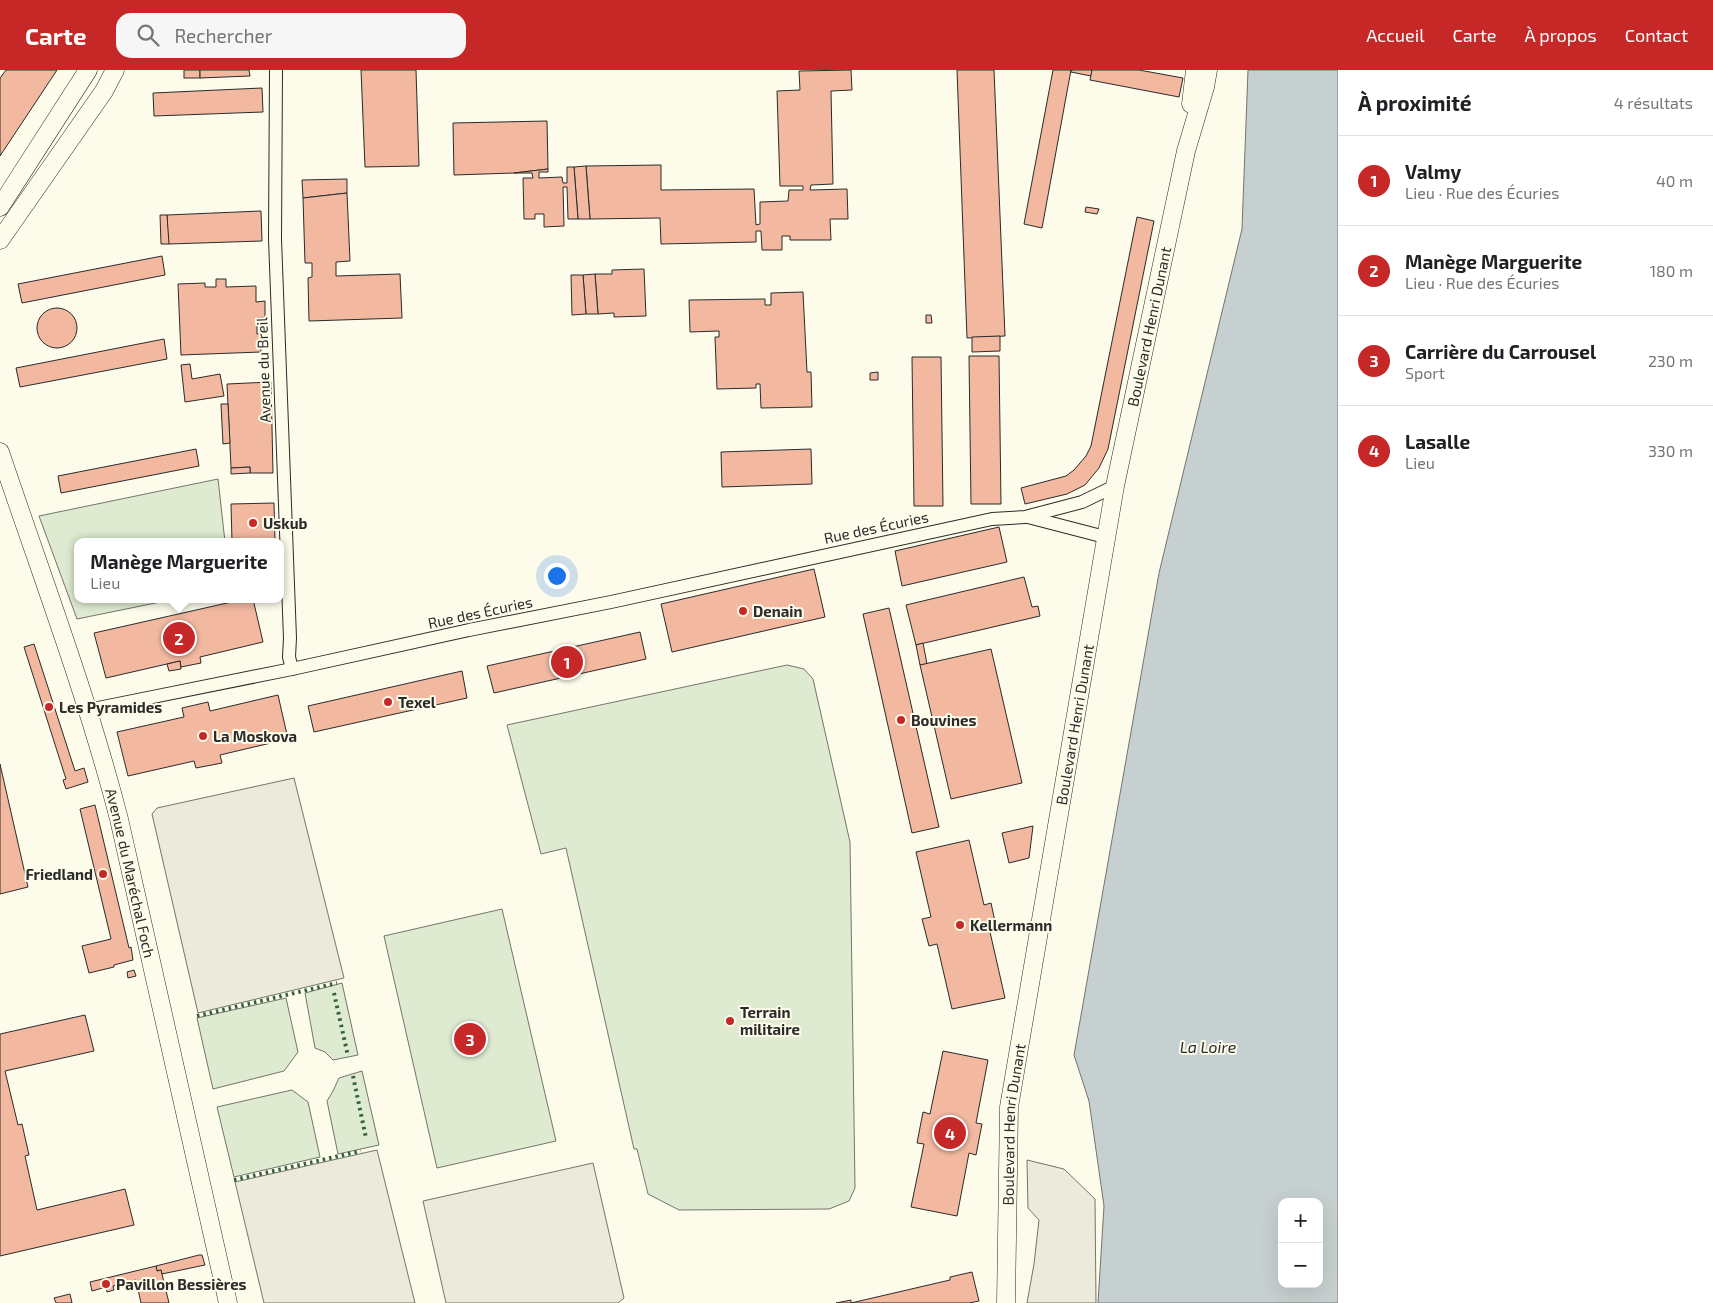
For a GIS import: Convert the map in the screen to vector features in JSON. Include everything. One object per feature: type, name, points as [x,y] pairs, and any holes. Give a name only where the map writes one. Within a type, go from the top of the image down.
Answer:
[{"type":"main road","points":[[0,207],[88,70]]},
{"type":"main road","points":[[0,240],[104,91],[116,70]]},
{"type":"main road","points":[[1186,151],[1195,70]]},
{"type":"main road","points":[[1186,151],[1205,87],[1208,70]]},
{"type":"main road","name":"Boulevard Henri Dunant","points":[[1006,1303],[1009,1107],[1115,486],[1186,151]]},
{"type":"main road","name":"Avenue du Maréchal Foch","points":[[0,452],[105,764],[228,1303]]},
{"type":"street","name":"Avenue du Breil","points":[[276,70],[275,239],[290,638],[289,657],[292,669]]},
{"type":"street","name":"Rue des Écuries","points":[[88,710],[621,600],[992,519],[1025,517],[1082,502],[1115,486]]},
{"type":"street","name":"Rue des Écuries","points":[[1025,517],[1106,537]]},
{"type":"green space","points":[[218,479],[225,538],[74,538],[74,603],[155,603],[77,619],[39,516]]},
{"type":"green space","name":"Terrain militaire","points":[[787,665],[804,669],[813,679],[850,842],[855,1188],[849,1201],[829,1209],[679,1210],[648,1194],[637,1149],[634,1149],[566,848],[541,854],[507,725]]},
{"type":"green space","points":[[502,909],[556,1141],[437,1168],[384,936]]},
{"type":"green space","points":[[342,983],[358,1055],[333,1060],[325,1052],[315,1048],[305,993]]},
{"type":"green space","points":[[286,998],[298,1052],[284,1071],[213,1089],[197,1018]]},
{"type":"green space","points":[[362,1071],[379,1145],[338,1154],[327,1101],[339,1078]]},
{"type":"green space","points":[[292,1090],[308,1102],[320,1157],[234,1177],[217,1107]]},
{"type":"shaded area","points":[[294,778],[344,978],[198,1013],[152,814],[157,808]]},
{"type":"shaded area","points":[[377,1150],[415,1303],[264,1303],[235,1182]]},
{"type":"shaded area","points":[[1027,1160],[1064,1169],[1095,1199],[1096,1303],[1027,1303],[1039,1220],[1028,1208]]},
{"type":"shaded area","points":[[593,1163],[624,1298],[618,1303],[446,1303],[423,1201]]},
{"type":"water","name":"La Loire","points":[[1248,70],[1338,70],[1338,1303],[1098,1303],[1104,1206],[1089,1101],[1074,1055],[1159,573],[1242,229]]},
{"type":"building","points":[[6,70],[57,70],[0,156],[0,78]]},
{"type":"building","points":[[184,70],[200,70],[200,78],[184,78]]},
{"type":"building","points":[[200,70],[249,70],[250,76],[200,78]]},
{"type":"building","points":[[361,70],[416,70],[419,166],[365,167]]},
{"type":"building","points":[[851,70],[852,90],[831,91],[833,184],[811,185],[810,190],[847,189],[848,219],[830,219],[831,240],[790,240],[790,236],[782,236],[782,250],[762,250],[761,231],[756,231],[756,242],[661,244],[660,218],[590,219],[586,166],[661,165],[661,190],[754,189],[756,225],[760,224],[760,202],[788,201],[789,190],[803,190],[803,186],[780,186],[777,91],[800,90],[799,71]]},
{"type":"building","points":[[957,70],[994,70],[1005,336],[967,338]]},
{"type":"building","points":[[1053,70],[1071,70],[1042,228],[1024,224]]},
{"type":"building","points":[[1071,70],[1092,70],[1091,76],[1071,72]]},
{"type":"building","points":[[1092,70],[1139,70],[1183,78],[1179,97],[1090,80]]},
{"type":"building","points":[[262,88],[263,112],[154,116],[153,93]]},
{"type":"building","points":[[547,121],[548,169],[514,173],[454,175],[453,123]]},
{"type":"building","points":[[586,166],[590,219],[578,219],[574,167]]},
{"type":"building","points":[[567,167],[574,167],[578,219],[568,219],[567,187],[563,187],[564,226],[544,227],[544,214],[535,214],[535,219],[524,219],[523,178],[533,178],[532,173],[514,173],[548,169],[548,172],[539,172],[539,178],[562,177],[563,183],[567,183]]},
{"type":"building","points":[[347,179],[347,193],[303,198],[302,180]]},
{"type":"building","points":[[347,193],[350,261],[336,262],[336,276],[400,274],[402,318],[309,321],[308,278],[312,277],[312,263],[305,263],[303,198]]},
{"type":"building","points":[[1086,207],[1099,209],[1097,214],[1085,212]]},
{"type":"building","points":[[261,211],[262,241],[168,243],[167,215]]},
{"type":"building","points":[[160,215],[167,215],[169,244],[161,244]]},
{"type":"building","points":[[1137,217],[1154,221],[1108,449],[1099,468],[1085,485],[1067,494],[1025,504],[1021,488],[1066,476],[1086,456],[1091,446]]},
{"type":"building","points":[[162,256],[165,275],[22,303],[18,284]]},
{"type":"building","points":[[644,269],[646,316],[614,317],[614,313],[598,314],[595,274],[612,274],[612,270]]},
{"type":"building","points":[[595,274],[598,314],[586,314],[583,275]]},
{"type":"building","points":[[571,275],[583,275],[586,314],[572,315]]},
{"type":"building","points":[[216,279],[226,279],[226,287],[256,286],[256,302],[265,301],[265,318],[257,318],[257,334],[260,334],[261,352],[181,355],[178,284],[205,283],[205,287],[216,287]]},
{"type":"building","points":[[803,292],[807,372],[811,372],[812,407],[761,408],[760,384],[756,384],[756,388],[717,389],[715,337],[719,337],[719,331],[690,332],[689,300],[765,299],[765,305],[771,305],[771,293]]},
{"type":"building","points":[[61,308],[68,311],[74,317],[77,328],[76,336],[68,345],[61,348],[53,348],[46,345],[38,336],[37,324],[40,317],[49,309]]},
{"type":"building","points":[[926,315],[931,315],[932,323],[926,323]]},
{"type":"building","points":[[1000,336],[1000,351],[972,352],[972,337]]},
{"type":"building","points":[[164,339],[167,359],[20,387],[16,368]]},
{"type":"building","points":[[969,356],[999,356],[1001,504],[971,504]]},
{"type":"building","points":[[912,357],[941,357],[943,506],[914,506]]},
{"type":"building","points":[[190,364],[192,379],[220,374],[224,396],[185,402],[181,365]]},
{"type":"building","points":[[878,372],[878,380],[870,380],[870,373]]},
{"type":"building","points":[[271,382],[273,473],[250,473],[250,467],[231,468],[227,384]]},
{"type":"building","points":[[221,404],[228,404],[230,443],[223,444]]},
{"type":"building","points":[[196,449],[199,466],[61,493],[58,476]]},
{"type":"building","points":[[811,449],[812,484],[722,487],[721,452]]},
{"type":"building","points":[[250,467],[250,473],[231,474],[231,468]]},
{"type":"building","name":"Uskub","points":[[274,503],[275,538],[232,538],[231,504]]},
{"type":"building","points":[[999,527],[1007,562],[902,586],[895,551]]},
{"type":"building","name":"Denain","points":[[814,569],[825,617],[672,652],[661,604]]},
{"type":"building","points":[[1024,577],[1032,607],[1038,606],[1040,616],[916,645],[906,605]]},
{"type":"building","points":[[227,603],[254,603],[263,642],[200,657],[201,663],[181,667],[180,661],[106,678],[94,633]]},
{"type":"building","name":"Bouvines","points":[[889,608],[939,827],[912,833],[863,614]]},
{"type":"building","points":[[640,632],[646,659],[494,693],[487,666]]},
{"type":"building","points":[[923,643],[927,664],[920,665],[916,645]]},
{"type":"building","name":"Les Pyramides","points":[[34,644],[75,771],[84,768],[88,782],[66,789],[63,780],[66,779],[24,647]]},
{"type":"building","points":[[991,649],[1022,783],[951,799],[920,665]]},
{"type":"building","points":[[180,661],[181,669],[169,671],[167,664]]},
{"type":"building","name":"Texel","points":[[462,671],[467,698],[314,732],[308,706]]},
{"type":"building","name":"La Moskova","points":[[278,695],[288,739],[220,755],[222,763],[196,768],[194,761],[128,776],[117,732],[184,717],[182,708],[208,702],[210,711]]},
{"type":"building","points":[[0,764],[28,887],[0,894]]},
{"type":"building","name":"Friedland","points":[[95,805],[133,960],[89,973],[82,946],[111,939],[80,809]]},
{"type":"building","points":[[1033,826],[1029,858],[1009,863],[1002,833]]},
{"type":"building","name":"Kellermann","points":[[969,840],[984,905],[991,903],[997,931],[990,932],[1005,998],[952,1009],[937,944],[929,946],[922,919],[931,917],[916,852]]},
{"type":"building","points":[[134,970],[136,976],[128,978],[127,972]]},
{"type":"building","points":[[85,1015],[94,1051],[5,1071],[18,1125],[22,1124],[29,1155],[25,1156],[37,1210],[125,1189],[134,1225],[0,1256],[0,1034]]},
{"type":"building","points":[[943,1051],[988,1060],[976,1123],[982,1124],[976,1155],[969,1153],[957,1216],[911,1207],[924,1144],[917,1143],[923,1112],[930,1114]]},
{"type":"building","points":[[202,1255],[205,1265],[162,1274],[161,1270],[157,1271],[156,1266]]},
{"type":"building","name":"Pavillon Bessières","points":[[156,1266],[157,1271],[161,1270],[169,1303],[141,1303],[136,1280],[113,1286],[114,1290],[107,1292],[106,1287],[92,1291],[90,1282]]},
{"type":"building","points":[[972,1272],[979,1301],[969,1303],[851,1303],[950,1280],[950,1277]]},
{"type":"building","points":[[70,1294],[72,1303],[56,1303],[54,1298]]},
{"type":"building","points":[[851,1300],[851,1303],[836,1303]]},
{"type":"hedge","points":[[197,1016],[337,983]]},
{"type":"hedge","points":[[334,993],[348,1056]]},
{"type":"hedge","points":[[353,1076],[366,1138]]},
{"type":"hedge","points":[[234,1180],[361,1151]]},
{"type":"place","name":"Uskub","points":[[253,523]]},
{"type":"place","name":"Denain","points":[[743,611]]},
{"type":"place","name":"Manège Marguerite","points":[[179,638]]},
{"type":"place","name":"Valmy","points":[[567,662]]},
{"type":"place","name":"Texel","points":[[388,702]]},
{"type":"place","name":"Les Pyramides","points":[[49,707]]},
{"type":"place","name":"Bouvines","points":[[901,720]]},
{"type":"place","name":"La Moskova","points":[[203,736]]},
{"type":"place","name":"Friedland","points":[[103,874]]},
{"type":"place","name":"Kellermann","points":[[960,925]]},
{"type":"place","name":"Terrain militaire","points":[[730,1021]]},
{"type":"place","name":"Carrière du Carrousel","points":[[470,1039]]},
{"type":"place","name":"Lasalle","points":[[950,1133]]},
{"type":"place","name":"Pavillon Bessières","points":[[106,1284]]}]
